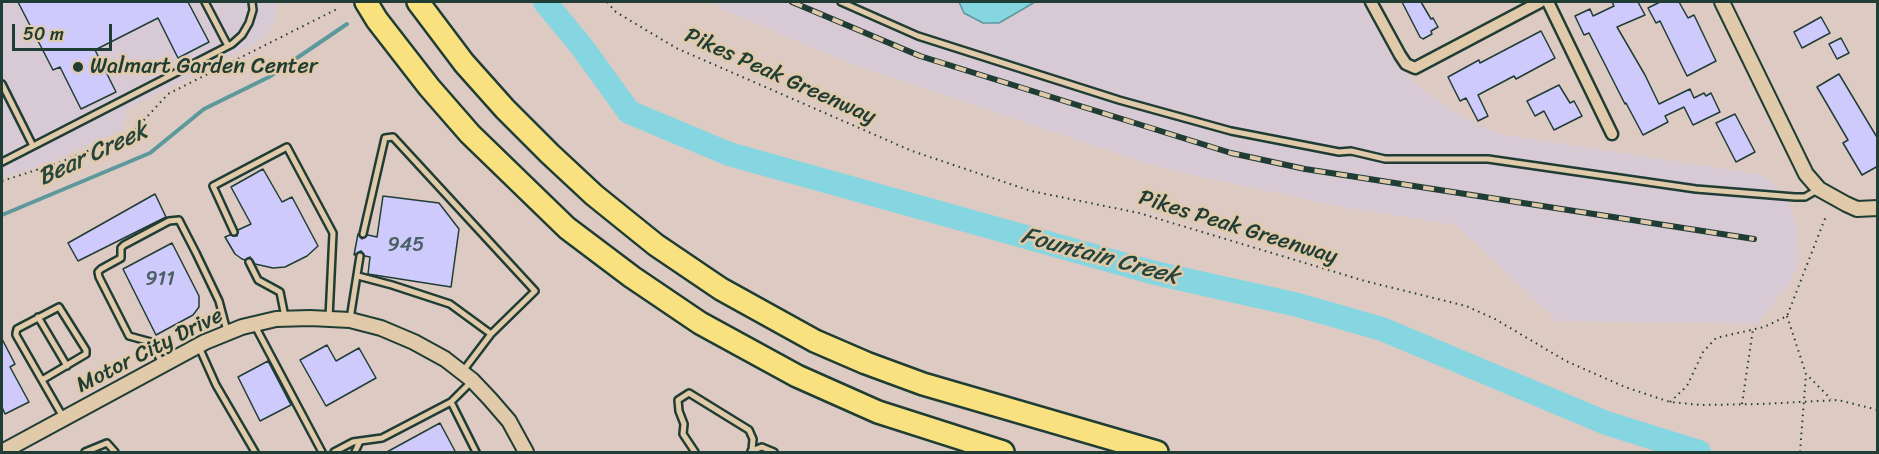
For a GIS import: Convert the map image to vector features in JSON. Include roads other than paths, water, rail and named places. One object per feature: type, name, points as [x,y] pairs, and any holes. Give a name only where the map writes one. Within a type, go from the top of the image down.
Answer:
[{"type":"highway","points":[[366,2],[377,20],[423,79],[470,134],[567,228],[641,283],[700,322],[797,376],[878,412],[1003,453]]},
{"type":"highway","points":[[418,2],[464,63],[550,154],[594,195],[656,245],[721,289],[815,341],[866,363],[923,384],[1157,453]]},
{"type":"street","points":[[1371,2],[1406,64],[1415,68],[1540,2]]},
{"type":"street","points":[[1548,2],[1612,134]]},
{"type":"street","points":[[1722,2],[1806,174],[1818,189],[1846,204],[1857,209],[1878,208]]},
{"type":"street","name":"Motor City Drive","points":[[7,451],[163,365],[227,333],[276,319],[329,319],[381,328],[446,359],[467,376],[509,421],[526,453]]},
{"type":"lane","points":[[205,2],[228,46]]},
{"type":"lane","points":[[2,162],[228,46],[242,35],[253,10],[252,2]]},
{"type":"lane","points":[[842,2],[918,36],[1119,100],[1231,131],[1339,152],[1351,152],[1385,159],[1488,159],[1696,189],[1795,197],[1804,197],[1818,189]]},
{"type":"lane","points":[[2,84],[33,146]]},
{"type":"lane","points":[[334,453],[353,442],[382,438],[451,402],[491,334],[536,291],[393,137],[384,138],[363,234]]},
{"type":"lane","points":[[234,232],[213,186],[287,147],[333,233],[329,319]]},
{"type":"lane","points":[[163,365],[151,342],[129,336],[98,272],[121,258],[121,248],[124,245],[169,221],[178,220],[219,301],[227,333]]},
{"type":"lane","points":[[350,321],[360,256]]},
{"type":"lane","points":[[249,262],[258,280],[280,292],[286,319]]},
{"type":"lane","points":[[358,276],[450,304],[491,334]]},
{"type":"lane","points":[[42,380],[84,357],[86,350],[62,309],[56,307],[17,329],[16,333],[42,380],[64,419]]},
{"type":"lane","points":[[38,317],[67,366]]},
{"type":"lane","points":[[254,324],[322,453]]},
{"type":"lane","points":[[199,346],[216,385],[255,453]]},
{"type":"lane","points":[[695,453],[683,434],[684,424],[679,411],[678,400],[689,393],[749,430],[753,439],[751,451],[762,447],[774,453]]},
{"type":"lane","points":[[451,402],[476,453]]},
{"type":"lane","points":[[356,453],[360,441]]},
{"type":"lane","points":[[84,453],[107,442],[116,453]]},
{"type":"water","points":[[959,2],[1035,2],[999,23],[983,23],[964,13]]},
{"type":"waterway","name":"Fountain Creek","points":[[545,2],[582,47],[629,112],[729,154],[1155,273],[1298,305],[1382,329],[1606,423],[1699,452]]},
{"type":"waterway","name":"Bear Creek","points":[[2,215],[150,153],[204,109],[269,77],[347,24]]},
{"type":"railway","points":[[792,2],[920,56],[1231,153],[1305,169],[1754,239]]},
{"type":"place","name":"Walmart Garden Center","points":[[78,67]]}]
